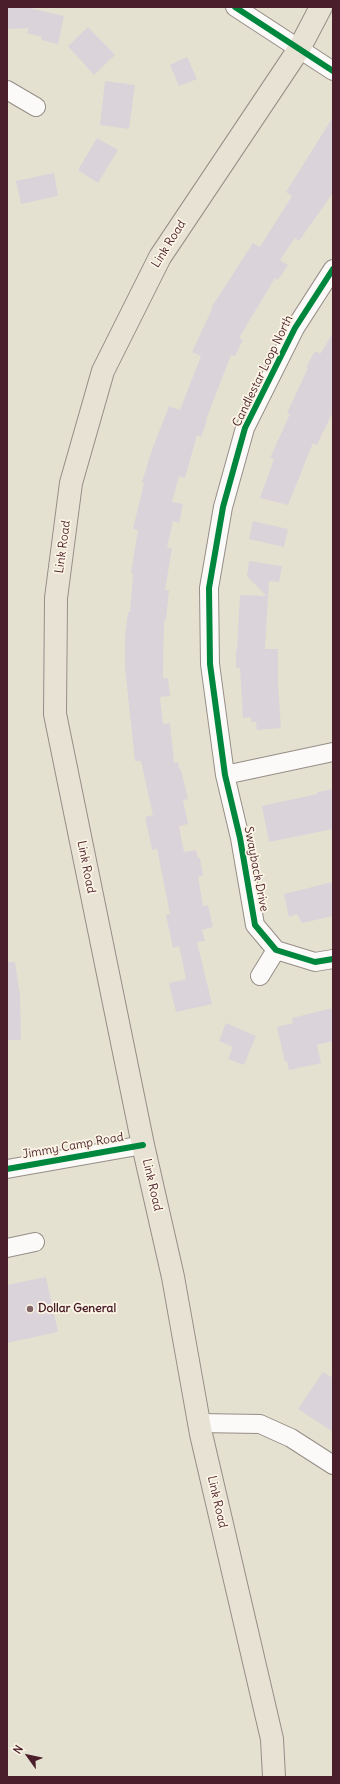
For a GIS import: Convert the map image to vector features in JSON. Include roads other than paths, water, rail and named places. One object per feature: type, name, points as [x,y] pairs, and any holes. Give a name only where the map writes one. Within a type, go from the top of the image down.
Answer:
[{"type":"main road","name":"Link Road","points":[[274,1777],[272,1739],[199,1423],[173,1277],[143,1145],[55,714],[56,598],[71,483],[103,371],[160,257],[299,48],[321,7]]},
{"type":"street","points":[[235,7],[333,71]]},
{"type":"street","points":[[7,90],[36,107]]},
{"type":"street","name":"Candlestar Loop North","points":[[225,775],[210,664],[209,588],[223,507],[245,428],[295,328],[333,270]]},
{"type":"street","points":[[225,775],[333,752]]},
{"type":"street","name":"Swayback Drive","points":[[225,775],[240,838],[255,925],[276,950]]},
{"type":"street","points":[[260,976],[276,950],[315,962],[333,959]]},
{"type":"street","name":"Jimmy Camp Road","points":[[7,1169],[143,1145]]},
{"type":"street","points":[[7,1248],[35,1242]]},
{"type":"street","points":[[199,1423],[260,1424],[291,1438],[333,1465]]},
{"type":"place","name":"Dollar General","points":[[30,1309]]}]
